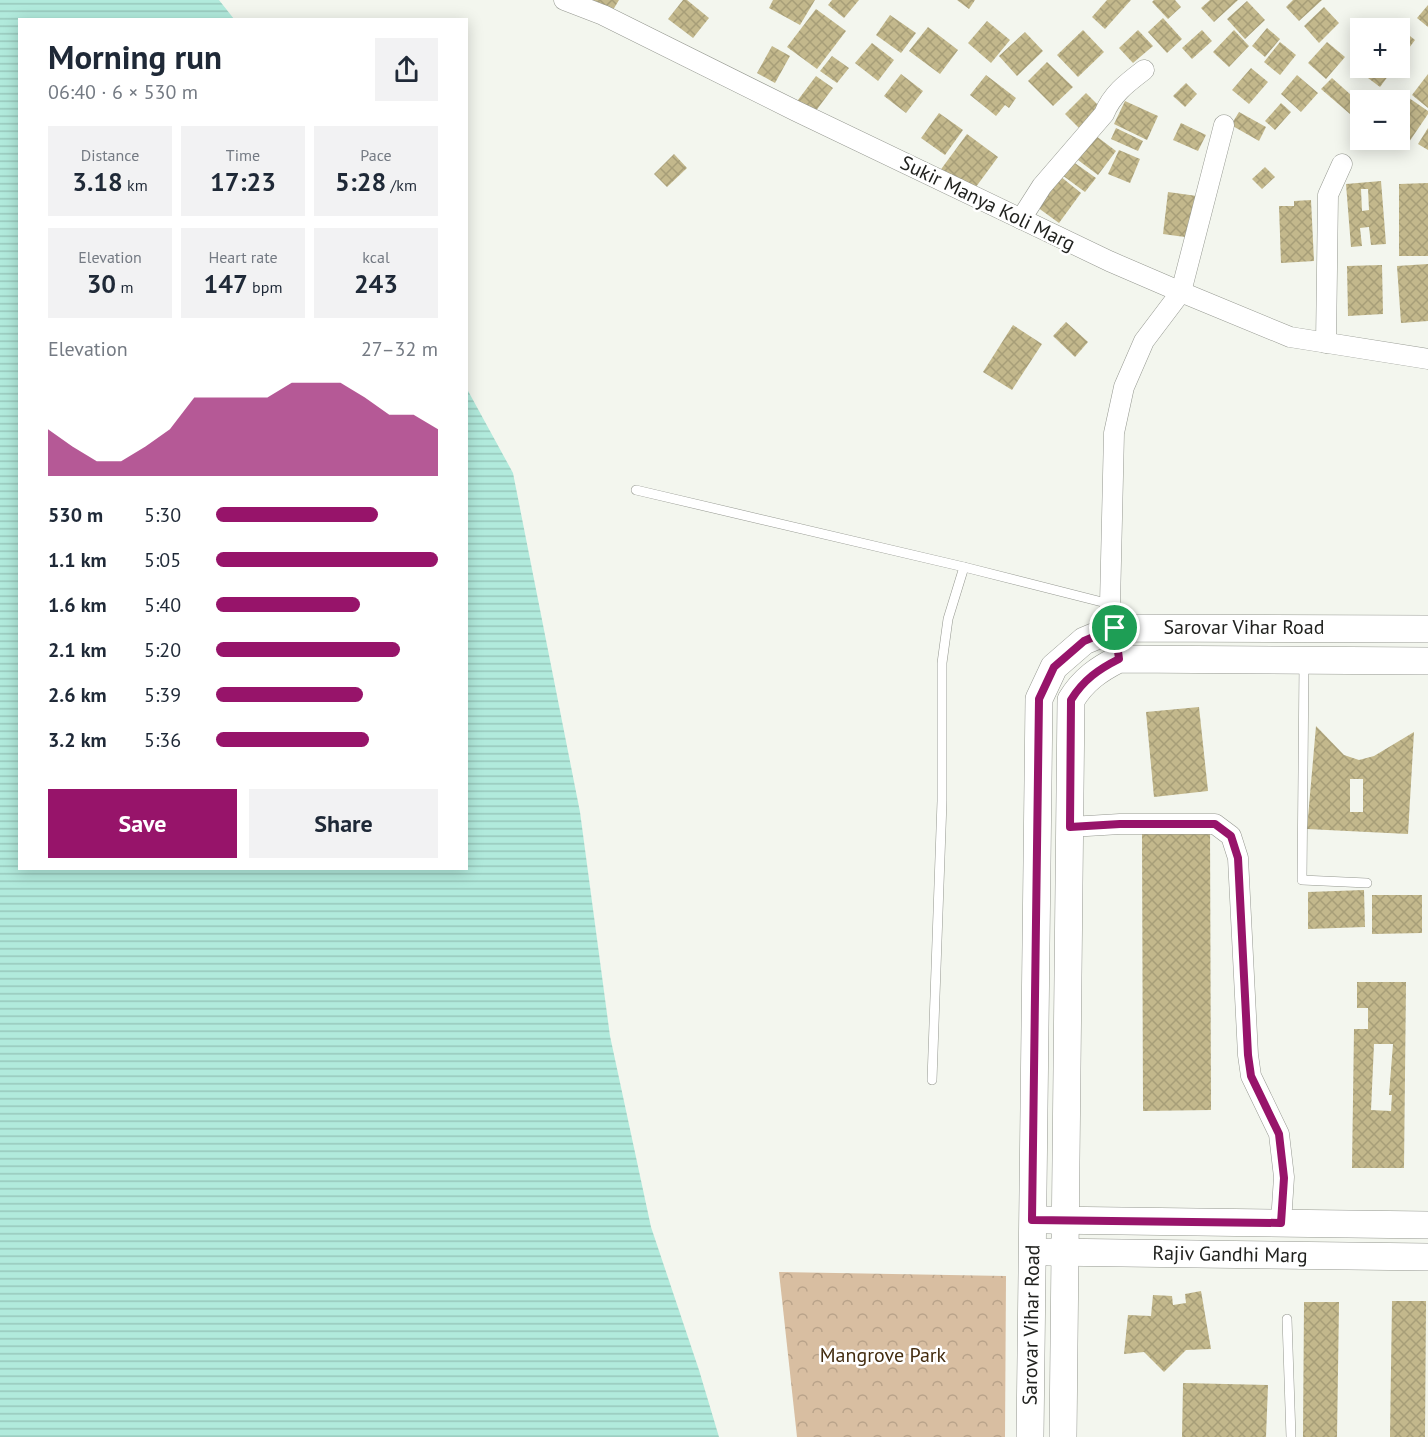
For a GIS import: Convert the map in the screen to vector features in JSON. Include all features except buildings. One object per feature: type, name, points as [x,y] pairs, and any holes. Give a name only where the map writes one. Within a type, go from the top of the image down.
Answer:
[{"type":"street","name":"Sukir Manya Koli Marg","points":[[564,0],[603,15],[1021,219],[1181,292],[1290,337],[1428,359]]},
{"type":"street","points":[[1021,219],[1042,186],[1104,114],[1109,102],[1125,84],[1144,70]]},
{"type":"street","points":[[1119,659],[1112,616],[1114,433],[1124,387],[1144,341],[1181,292],[1224,125]]},
{"type":"street","points":[[1326,343],[1328,195],[1342,164]]},
{"type":"street","name":"Sarovar Vihar Road","points":[[1030,1437],[1039,699],[1054,667],[1112,616],[1428,628]]},
{"type":"street","name":"Sarovar Vihar Road","points":[[1063,1437],[1071,700],[1080,686],[1102,667],[1119,659],[1428,662]]},
{"type":"street","points":[[1070,827],[1120,824],[1215,824],[1231,836],[1238,858],[1251,1076],[1279,1134],[1284,1178],[1281,1223]]},
{"type":"street","name":"Rajiv Gandhi Marg","points":[[1032,1220],[1428,1225]]},
{"type":"street","name":"Rajiv Gandhi Marg","points":[[1032,1252],[1428,1257]]},
{"type":"lane","points":[[636,490],[964,567],[1112,616]]},
{"type":"lane","points":[[932,1080],[942,801],[942,663],[948,619],[964,567]]},
{"type":"lane","points":[[1304,661],[1302,880],[1366,883]]},
{"type":"lane","points":[[1287,1319],[1291,1437]]},
{"type":"green space","name":"Mangrove Park","points":[[779,1272],[1006,1276],[1005,1437],[797,1437]]},
{"type":"water","points":[[0,0],[219,0],[233,18],[18,18],[18,870],[468,870],[468,391],[513,473],[580,812],[610,1036],[651,1227],[719,1437],[0,1437]]},
{"type":"route","points":[[1115,628],[1119,659],[1102,667],[1080,686],[1071,700],[1070,827],[1120,824],[1215,824],[1231,836],[1238,858],[1248,1055],[1251,1076],[1279,1134],[1284,1178],[1281,1223],[1032,1220],[1039,699],[1054,667],[1084,641],[1115,628]]}]
